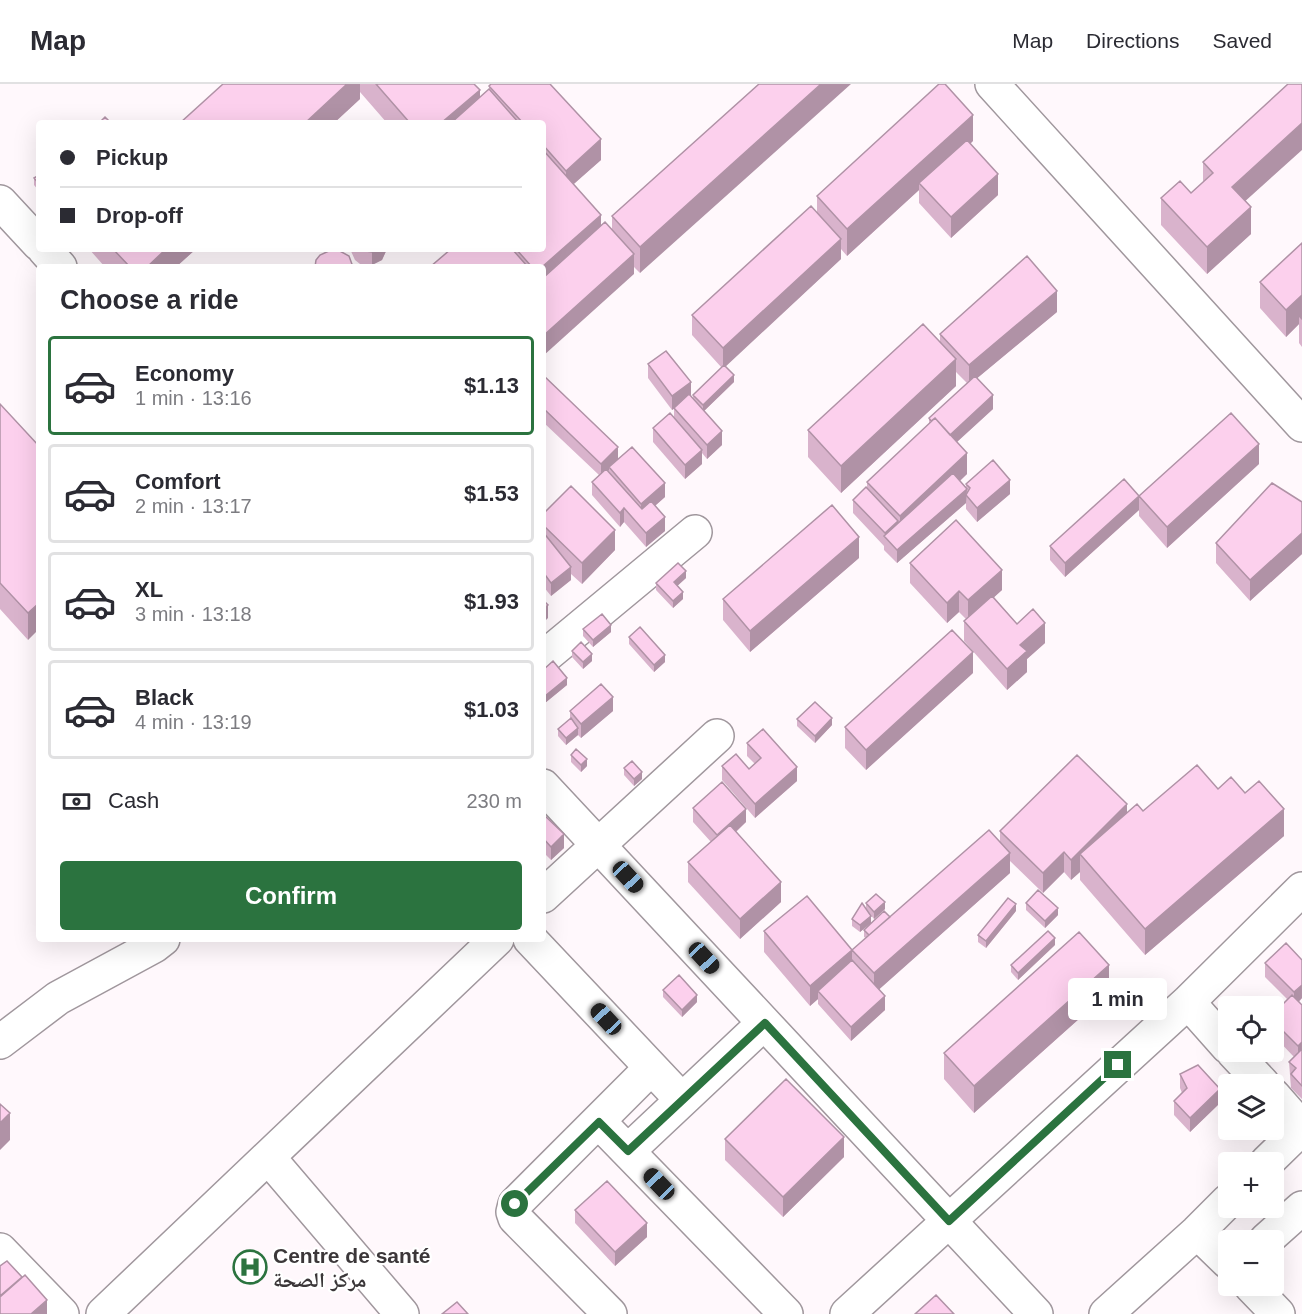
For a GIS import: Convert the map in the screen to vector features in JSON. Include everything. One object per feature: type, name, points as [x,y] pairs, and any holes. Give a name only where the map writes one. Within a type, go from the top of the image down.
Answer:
[{"type":"street","points":[[992,84],[1302,426]]},
{"type":"street","points":[[0,202],[36,241]]},
{"type":"street","points":[[47,252],[57,264]]},
{"type":"street","points":[[546,656],[695,532]]},
{"type":"street","points":[[546,893],[717,736]]},
{"type":"street","points":[[546,789],[1036,1314]]},
{"type":"street","points":[[847,1314],[1188,1002],[1302,889]]},
{"type":"street","points":[[0,1042],[58,998],[159,942]]},
{"type":"street","points":[[103,1314],[495,942]]},
{"type":"street","points":[[533,942],[682,1100]]},
{"type":"street","points":[[1188,1002],[1218,1036]]},
{"type":"street","points":[[628,1151],[765,1023]]},
{"type":"street","points":[[1242,1062],[1254,1074]]},
{"type":"street","points":[[610,1314],[515,1218],[513,1212],[515,1204],[651,1068]]},
{"type":"street","points":[[1277,1152],[1302,1128],[1284,1107]]},
{"type":"street","points":[[599,1122],[786,1314]]},
{"type":"street","points":[[268,1156],[402,1314]]},
{"type":"street","points":[[1277,1230],[1302,1208]]},
{"type":"street","points":[[1106,1314],[1218,1211]]},
{"type":"street","points":[[1197,1232],[1218,1252]]},
{"type":"street","points":[[0,1250],[62,1314]]},
{"type":"street","points":[[1261,1296],[1278,1314]]},
{"type":"building","points":[[223,84],[347,84],[308,120],[183,120]]},
{"type":"building","points":[[376,84],[474,84],[480,90],[445,120],[407,120]]},
{"type":"building","points":[[491,84],[550,84],[601,139],[566,171],[546,148],[546,120],[520,120],[489,86]]},
{"type":"building","points":[[759,84],[821,84],[640,247],[612,216]]},
{"type":"building","points":[[939,84],[945,84],[973,115],[847,229],[817,196]]},
{"type":"building","points":[[1288,84],[1302,84],[1302,123],[1232,187],[1251,207],[1207,247],[1161,198],[1180,181],[1191,193],[1213,173],[1203,162]]},
{"type":"building","points":[[489,89],[516,120],[454,120]]},
{"type":"building","points":[[967,140],[998,174],[951,217],[919,183]]},
{"type":"building","points":[[546,153],[601,215],[545,264],[529,264],[519,252],[546,252]]},
{"type":"building","points":[[811,206],[841,239],[723,348],[692,315]]},
{"type":"building","points":[[605,222],[634,254],[546,333],[546,275]]},
{"type":"building","points":[[1302,243],[1302,295],[1286,310],[1260,282]]},
{"type":"building","points":[[116,252],[163,252],[150,264],[127,264]]},
{"type":"building","points":[[327,252],[342,252],[349,256],[352,264],[315,264],[320,255]]},
{"type":"building","points":[[448,252],[515,252],[525,264],[434,264]]},
{"type":"building","points":[[1027,256],[1057,291],[969,365],[940,334]]},
{"type":"building","points":[[923,324],[956,359],[841,466],[808,430]]},
{"type":"building","points":[[666,351],[691,382],[672,396],[648,364]]},
{"type":"building","points":[[724,365],[734,375],[703,405],[693,395]]},
{"type":"building","points":[[975,376],[993,395],[950,435],[935,418],[931,421],[929,418]]},
{"type":"building","points":[[546,378],[618,447],[601,464],[546,411]]},
{"type":"building","points":[[689,394],[722,431],[707,445],[674,408]]},
{"type":"building","points":[[0,404],[36,443],[36,606],[28,613],[0,583]]},
{"type":"building","points":[[670,413],[702,450],[685,465],[653,428]]},
{"type":"building","points":[[1231,413],[1259,444],[1167,527],[1139,496]]},
{"type":"building","points":[[935,418],[967,453],[900,516],[867,482]]},
{"type":"building","points":[[632,447],[665,483],[641,504],[609,467]]},
{"type":"building","points":[[993,460],[1010,480],[977,508],[966,495],[970,488],[966,484]]},
{"type":"building","points":[[606,469],[642,509],[651,501],[665,517],[646,533],[624,508],[620,513],[592,482]]},
{"type":"building","points":[[953,473],[967,489],[897,550],[884,536]]},
{"type":"building","points":[[1124,479],[1139,496],[1065,563],[1050,546]]},
{"type":"building","points":[[1272,483],[1302,502],[1302,533],[1250,580],[1216,543]]},
{"type":"building","points":[[571,486],[615,530],[582,563],[546,528],[546,511]]},
{"type":"building","points":[[866,487],[898,521],[885,533],[853,500]]},
{"type":"building","points":[[832,505],[859,537],[750,631],[723,599]]},
{"type":"building","points":[[956,520],[1002,570],[968,600],[959,591],[947,603],[910,563]]},
{"type":"building","points":[[546,536],[571,567],[551,583],[546,576]]},
{"type":"building","points":[[678,563],[686,571],[674,582],[683,592],[673,601],[656,583]]},
{"type":"building","points":[[992,596],[1017,624],[1033,609],[1045,623],[1020,645],[1027,651],[1007,669],[964,621]]},
{"type":"building","points":[[602,614],[611,625],[593,640],[583,629]]},
{"type":"building","points":[[640,627],[665,655],[654,665],[629,637]]},
{"type":"building","points":[[952,630],[973,652],[866,750],[845,727]]},
{"type":"building","points":[[581,642],[592,654],[583,662],[572,651]]},
{"type":"building","points":[[553,661],[567,678],[546,695],[546,667]]},
{"type":"building","points":[[601,684],[613,697],[581,724],[570,711]]},
{"type":"building","points":[[815,702],[832,718],[815,736],[797,719]]},
{"type":"building","points":[[571,718],[578,728],[566,738],[558,729]]},
{"type":"building","points":[[763,729],[797,767],[755,804],[722,766],[736,754],[749,769],[761,758],[747,743]]},
{"type":"building","points":[[576,749],[587,759],[581,765],[571,755]]},
{"type":"building","points":[[1077,755],[1127,804],[1071,860],[1064,852],[1043,873],[1000,831]]},
{"type":"building","points":[[632,761],[642,772],[634,779],[624,768]]},
{"type":"building","points":[[1197,765],[1218,789],[1231,777],[1245,793],[1259,781],[1284,809],[1145,929],[1080,854],[1137,804],[1143,811]]},
{"type":"building","points":[[722,782],[746,809],[717,835],[693,808]]},
{"type":"building","points":[[546,817],[564,834],[551,847],[546,841]]},
{"type":"building","points":[[730,825],[781,882],[740,919],[688,862]]},
{"type":"building","points":[[989,830],[1010,853],[874,973],[852,950]]},
{"type":"building","points":[[1038,890],[1058,908],[1045,921],[1026,903]]},
{"type":"building","points":[[876,894],[885,902],[874,912],[866,903]]},
{"type":"building","points":[[807,896],[852,950],[810,986],[764,931]]},
{"type":"building","points":[[1008,898],[1016,904],[986,941],[978,935]]},
{"type":"building","points":[[862,903],[871,916],[860,925],[852,919]]},
{"type":"building","points":[[884,911],[890,917],[869,935],[864,930]]},
{"type":"building","points":[[1048,931],[1055,938],[1018,973],[1011,965]]},
{"type":"building","points":[[1079,932],[1109,965],[974,1086],[944,1053]]},
{"type":"building","points":[[1286,943],[1302,960],[1302,985],[1294,992],[1265,963]]},
{"type":"building","points":[[852,960],[885,996],[851,1027],[818,991]]},
{"type":"building","points":[[679,975],[697,995],[682,1010],[663,990]]},
{"type":"building","points":[[1292,995],[1302,1005],[1302,1042],[1298,1046],[1284,1032],[1284,1003]]},
{"type":"building","points":[[1302,1049],[1302,1086],[1291,1074],[1296,1068],[1289,1062]]},
{"type":"building","points":[[1198,1065],[1218,1087],[1218,1091],[1190,1118],[1174,1101],[1187,1088],[1180,1074]]},
{"type":"building","points":[[786,1079],[844,1137],[783,1197],[725,1139]]},
{"type":"building","points":[[0,1104],[10,1113],[0,1123]]},
{"type":"building","points":[[607,1181],[647,1223],[615,1252],[575,1210]]},
{"type":"building","points":[[7,1261],[22,1277],[0,1296],[0,1266]]},
{"type":"building","points":[[25,1275],[47,1300],[31,1314],[0,1314],[0,1297]]},
{"type":"building","points":[[936,1295],[954,1314],[915,1314]]},
{"type":"building","points":[[457,1302],[468,1314],[442,1314]]},
{"type":"place","name":"Centre de santé مركز الصحة","points":[[250,1267]]},
{"type":"route","points":[[515,1204],[599,1122],[628,1151],[765,1023],[949,1221],[1118,1065]]}]
